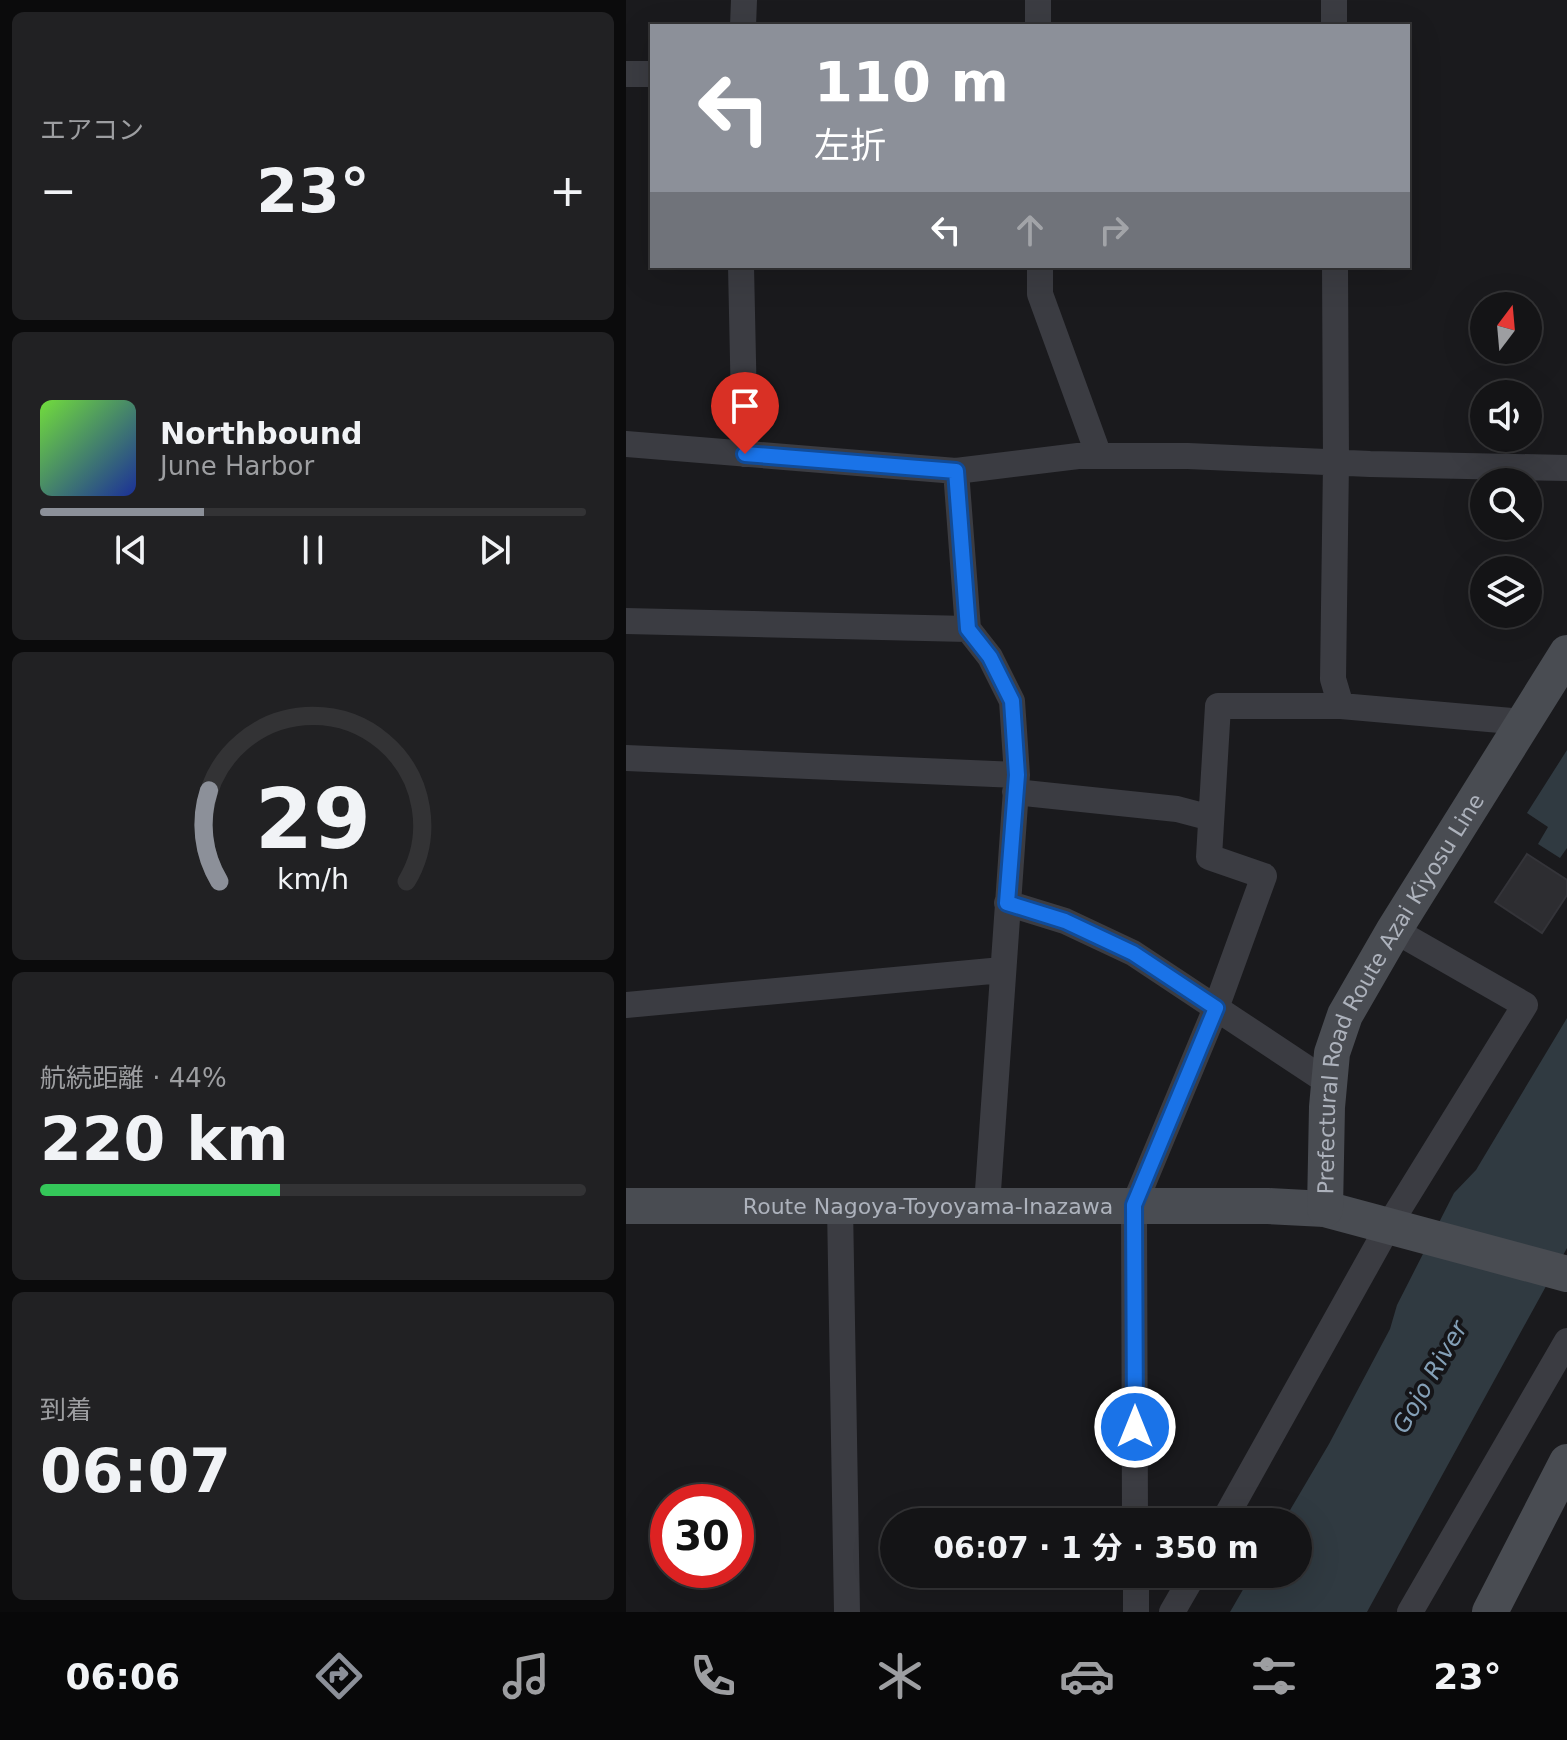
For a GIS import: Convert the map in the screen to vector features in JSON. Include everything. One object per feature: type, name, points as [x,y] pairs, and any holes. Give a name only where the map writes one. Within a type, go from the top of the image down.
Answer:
[{"type":"main road","name":"Prefectural Road Route Azai Kiyosu Line","points":[[1567,653],[1394,930],[1345,1015],[1332,1053],[1325,1209],[1567,1274]]},
{"type":"main road","name":"Route Nagoya-Toyoyama-Inazawa","points":[[626,1206],[1134,1205],[1325,1209]]},
{"type":"main road","points":[[1490,1612],[1567,1462]]},
{"type":"street","points":[[743,24],[744,0]]},
{"type":"street","points":[[1038,0],[1038,24]]},
{"type":"street","points":[[1334,0],[1334,24]]},
{"type":"street","points":[[626,74],[650,74]]},
{"type":"street","points":[[741,268],[745,454]]},
{"type":"street","points":[[1040,268],[1040,294],[1099,456]]},
{"type":"street","points":[[1335,268],[1333,679],[1341,706]]},
{"type":"street","points":[[626,444],[956,471],[1078,456],[1188,456],[1567,468]]},
{"type":"street","points":[[956,471],[968,629],[990,657],[1012,701],[1016,783],[987,1205]]},
{"type":"street","points":[[626,621],[968,629]]},
{"type":"street","points":[[1135,1508],[1134,1205],[1216,1008],[1264,876],[1209,857],[1218,706],[1341,706],[1523,722]]},
{"type":"street","points":[[626,758],[1016,783],[1177,809],[1211,818]]},
{"type":"street","points":[[1007,903],[1065,921],[1133,953],[1329,1083]]},
{"type":"street","points":[[1231,1508],[1525,1005],[1394,930]]},
{"type":"street","points":[[626,1005],[1002,970]]},
{"type":"street","points":[[840,1206],[847,1612]]},
{"type":"street","points":[[1410,1612],[1567,1341]]},
{"type":"street","points":[[1136,1588],[1136,1612]]},
{"type":"street","points":[[1172,1612],[1186,1588]]},
{"type":"water","points":[[1567,750],[1567,848],[1560,858],[1538,844],[1548,827],[1527,813]]},
{"type":"water","name":"Gojo River","points":[[1567,1018],[1567,1248],[1367,1612],[1230,1612],[1244,1588],[1312,1588],[1312,1508],[1291,1508],[1390,1329],[1397,1305],[1454,1193],[1476,1170]]},
{"type":"building","points":[[1527,854],[1567,880],[1567,895],[1542,933],[1495,902]]},
{"type":"route","points":[[745,454],[956,471],[968,629],[990,657],[1012,701],[1017,775],[1007,903],[1065,921],[1133,953],[1216,1008],[1134,1205],[1135,1427]]}]
